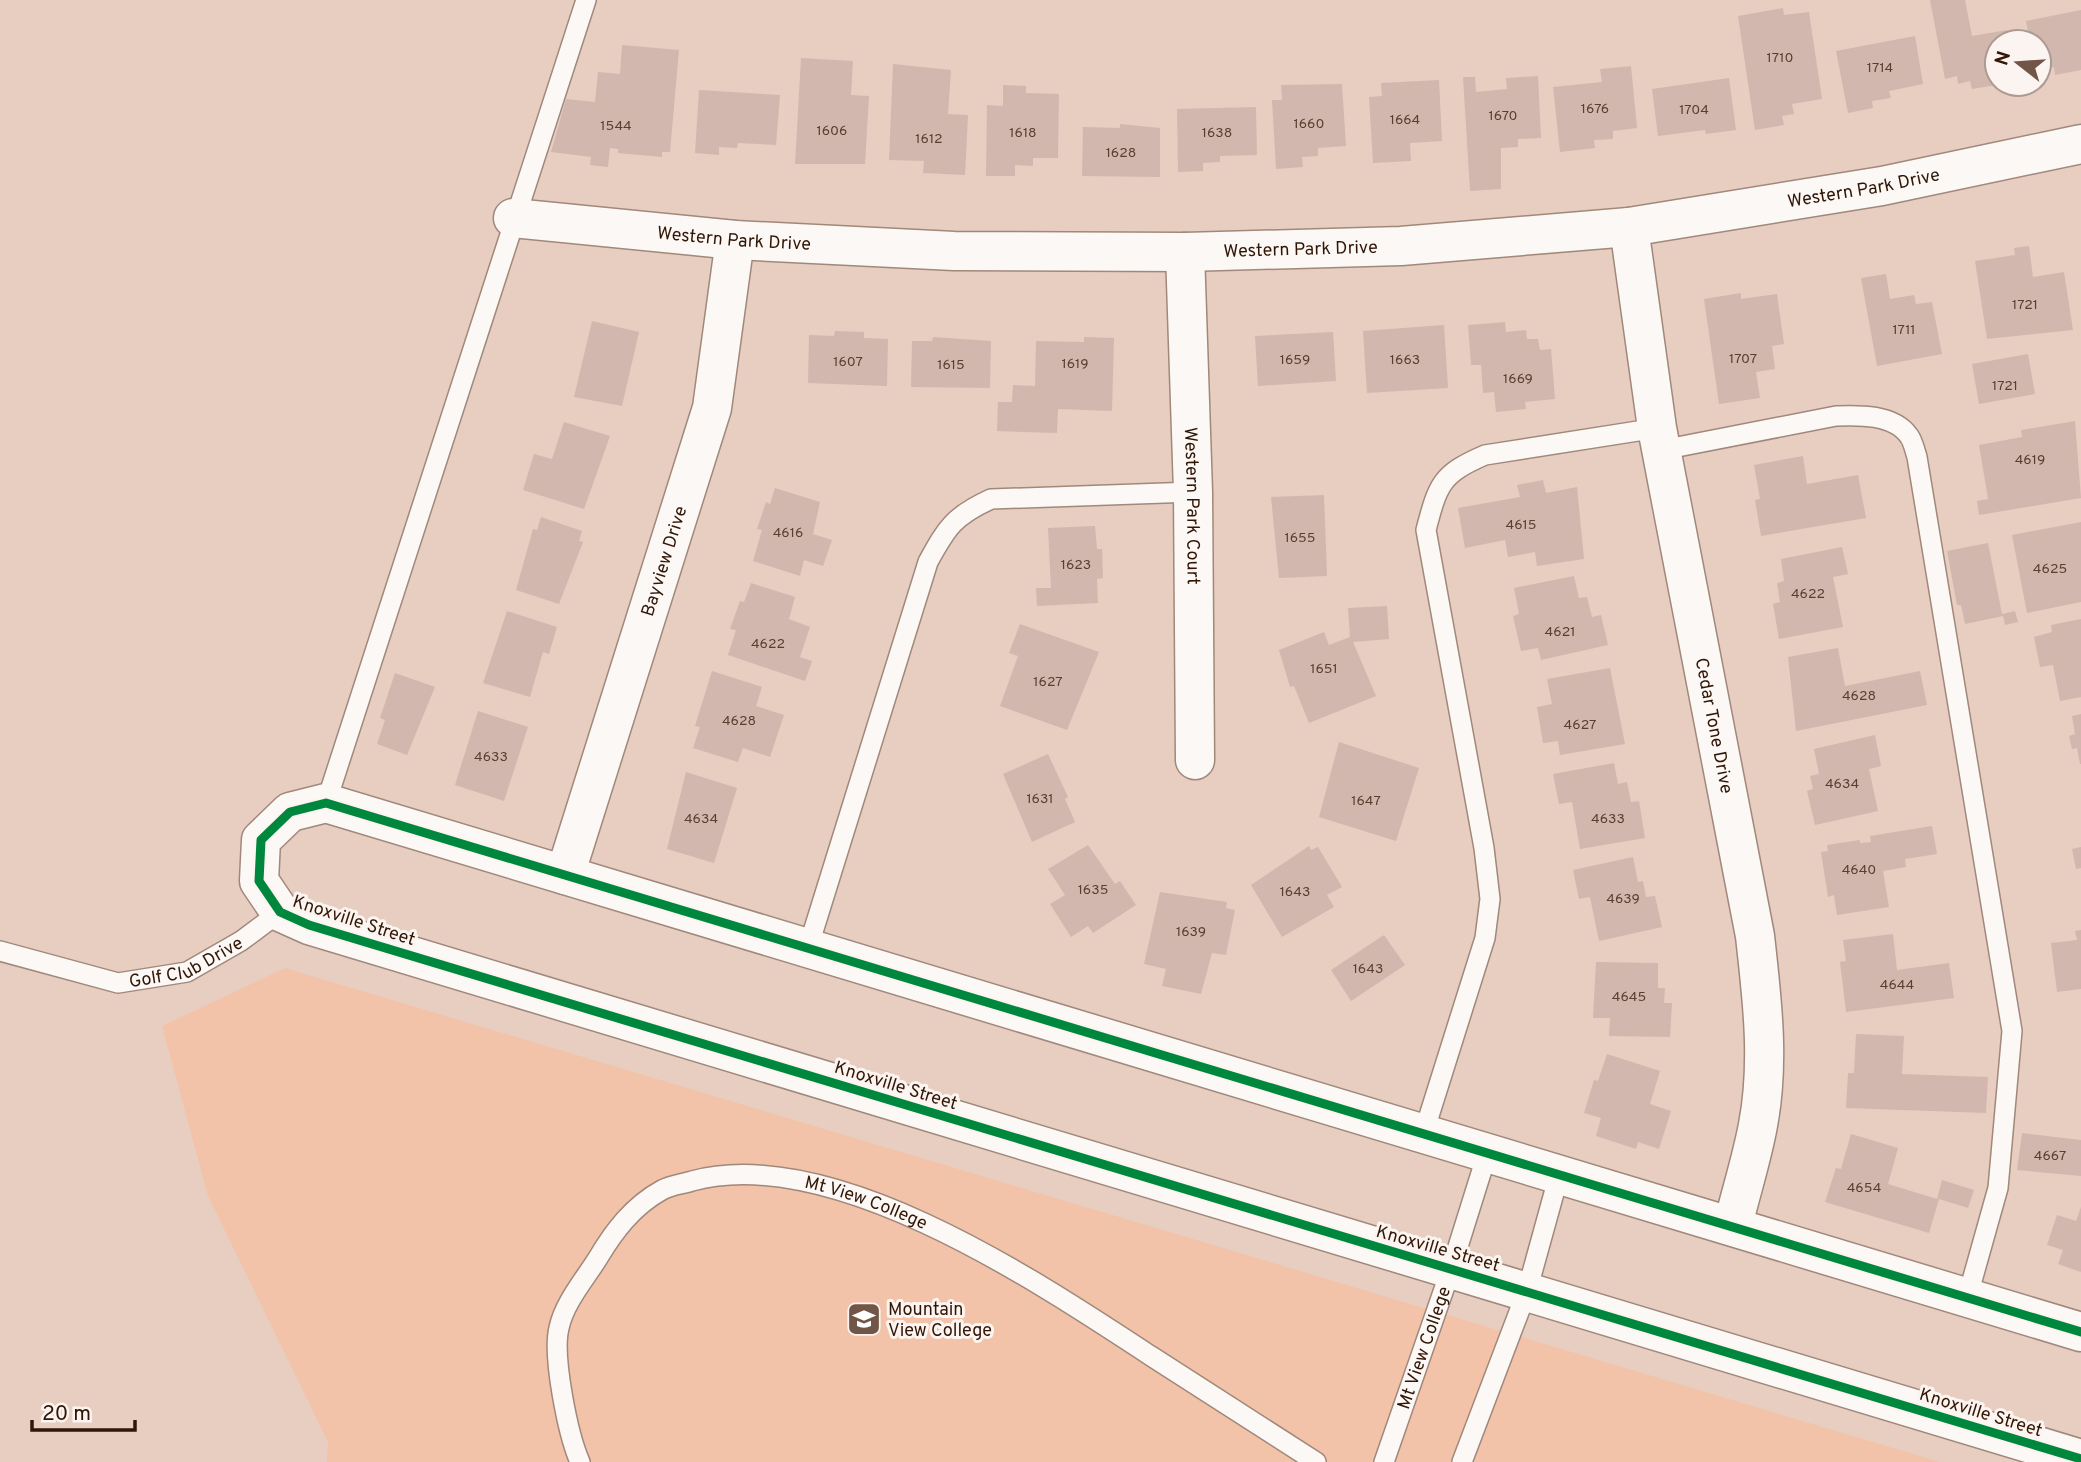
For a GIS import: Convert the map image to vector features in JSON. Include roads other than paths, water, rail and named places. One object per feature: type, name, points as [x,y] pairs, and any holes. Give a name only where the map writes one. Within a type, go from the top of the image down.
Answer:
[{"type":"street","name":"Western Park Drive","points":[[513,218],[735,240],[954,251],[1185,252],[1401,246],[1629,227],[1882,186],[2081,144]]},
{"type":"street","name":"Cedar Tone Drive","points":[[1629,227],[1660,439],[1755,936],[1764,1011],[1765,1070],[1758,1125],[1733,1225]]},
{"type":"street","name":"Bayview Drive","points":[[565,875],[712,408],[735,240]]},
{"type":"street","name":"Western Park Court","points":[[1185,252],[1193,492],[1195,760]]},
{"type":"street","name":"Knoxville Street","points":[[2081,1332],[1968,1295],[1486,1154],[326,803],[290,811],[261,840],[259,881],[280,912],[309,925],[2081,1459]]},
{"type":"lane","points":[[326,803],[513,218],[586,0]]},
{"type":"lane","points":[[1423,1135],[1485,938],[1490,899],[1484,849],[1426,530],[1437,488],[1460,466],[1485,455],[1660,439],[1836,416],[1860,414],[1889,421],[1909,435],[1913,446],[2002,955],[2012,1031],[1998,1188],[1968,1295]]},
{"type":"lane","points":[[808,948],[928,562],[942,536],[962,512],[991,499],[1193,492]]},
{"type":"lane","name":"Golf Club Drive","points":[[0,951],[118,983],[187,972],[241,942],[280,912]]},
{"type":"lane","name":"Mt View College","points":[[1384,1462],[1451,1269],[1486,1154]]},
{"type":"lane","name":"Mt View College","points":[[580,1462],[571,1441],[556,1362],[559,1327],[573,1298],[628,1214],[663,1189],[715,1175],[776,1176],[799,1180],[863,1199],[934,1229],[1030,1278],[1316,1462]]},
{"type":"lane","points":[[1462,1462],[1527,1290],[1559,1175]]},
{"type":"place","name":"Mountain View College","points":[[864,1319]]}]
